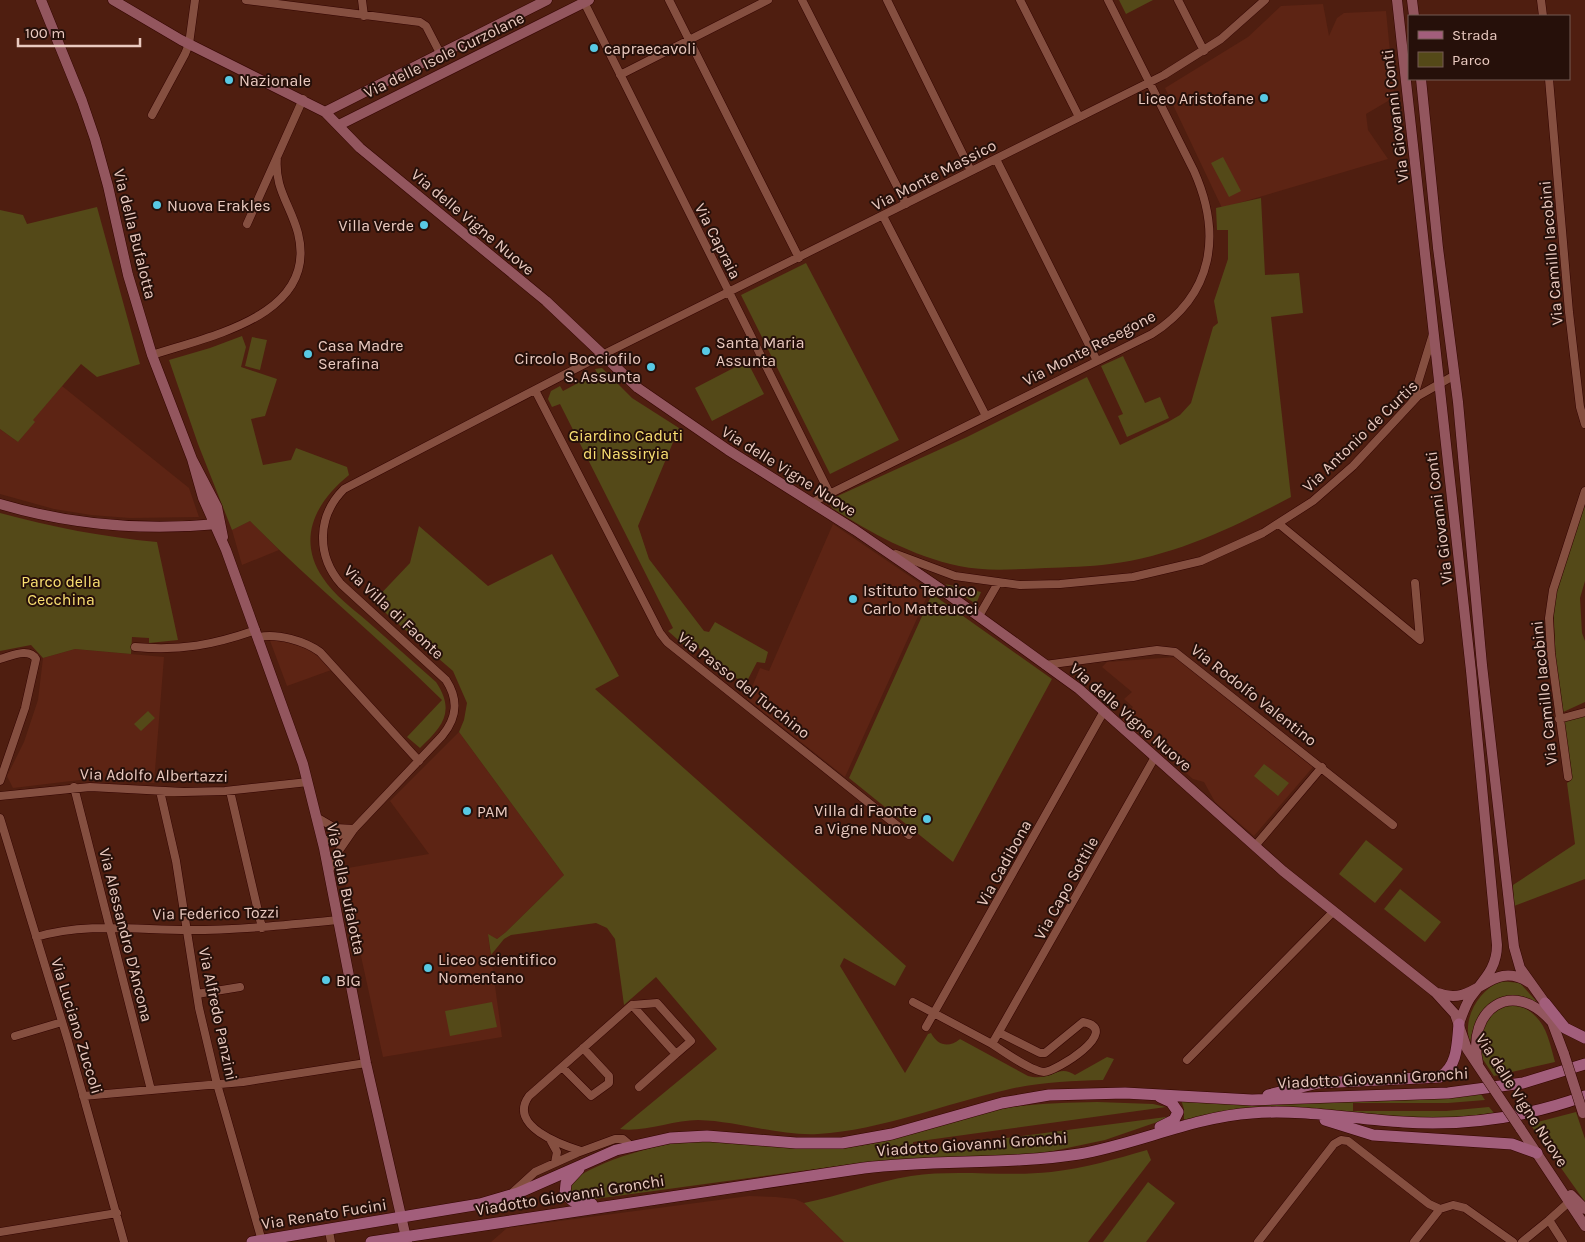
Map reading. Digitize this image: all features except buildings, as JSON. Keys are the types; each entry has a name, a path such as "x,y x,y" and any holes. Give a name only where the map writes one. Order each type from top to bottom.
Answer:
{"main road":[{"path":"1545,1003 1565,1028 1585,1038"},
{"path":"1252,1100 1318,1083 1440,1077 1449,1070 1454,1061 1459,1024"},
{"name":"Viadotto Giovanni Gronchi","path":"402,1219 463,1208 510,1196 600,1156 630,1145 691,1136 807,1144 852,1142 892,1134 966,1112 1021,1099 1068,1094 1126,1093 1252,1100 1448,1092 1523,1083 1585,1064"},
{"path":"1124,1143 1172,1122 1178,1113 1172,1103 1162,1097 1126,1093"},
{"name":"Viadotto Giovanni Gronchi","path":"407,1239 437,1232 629,1202 872,1167 1048,1158 1124,1143 1200,1122 1234,1115 1273,1112 1422,1123 1476,1120 1540,1110 1585,1096"},
{"path":"1309,1114 1373,1136 1512,1144 1537,1153"},
{"path":"600,1156 570,1176 564,1186 565,1194 573,1202 582,1204 629,1202"},
{"name":"Via Renato Fucini","path":"257,1241 330,1236 402,1219"},
{"path":"371,1242 407,1239"}],"street":[{"path":"41,0 49,16"},
{"path":"49,0 49,16"},
{"name":"Via delle Vigne Nuove","path":"113,0 189,44 303,99 325,112 360,148 540,296 638,388 667,410 880,548 979,616 1104,711 1255,846 1434,992 1453,1011 1467,1049 1551,1172 1585,1226"},
{"path":"152,115 183,60 189,44 195,0"},
{"path":"246,0 422,23 440,55"},
{"path":"362,0 364,16"},
{"name":"Via delle Isole Curzolane","path":"325,112 547,0"},
{"path":"669,0 799,258"},
{"path":"620,75 768,0"},
{"path":"802,0 906,204"},
{"path":"886,0 971,171"},
{"path":"1020,0 1079,117"},
{"name":"Via Monte Resegone","path":"811,503 1152,334 1171,320 1196,289 1208,258 1210,221 1203,193 1108,0"},
{"path":"1178,0 1204,51"},
{"name":"Via Monte Massico","path":"602,355 1149,82 1204,51 1239,25 1265,0"},
{"name":"Via Giovanni Conti","path":"1397,0 1473,688 1496,945 1494,965 1466,1006 1459,1024"},
{"path":"1412,0 1414,15"},
{"path":"1541,0 1543,15"},
{"name":"Via delle Isole Curzolane","path":"339,125 585,1"},
{"name":"Via Capraia","path":"585,1 620,75 830,494"},
{"name":"Via della Bufalotta","path":"49,16 95,139 108,186 130,283 152,355 192,459 212,494 217,524 294,735 308,782 329,873 366,1063 407,1239"},
{"name":"Via Giovanni Conti","path":"1421,80 1438,248 1455,375 1482,665 1514,947 1520,968 1545,1003 1553,1024"},
{"name":"Via Camillo Iacobini","path":"1548,80 1569,312 1580,407 1585,424"},
{"path":"247,224 303,99"},
{"path":"152,355 248,321 271,309 285,295 298,269 300,248 296,226 278,185 276,170 278,157"},
{"path":"996,159 1097,361"},
{"path":"883,216 986,416"},
{"path":"1411,404 1433,332"},
{"name":"Via Villa di Faonte","path":"329,873 342,844 452,723 455,710 452,692 438,672 337,580 329,568 323,548 322,535 327,513 339,495 351,485 602,355"},
{"name":"Via Antonio de Curtis","path":"880,548 946,574 998,583 1054,584 1157,573 1221,553 1279,524 1334,484 1411,404 1439,383 1455,375"},
{"name":"Via Passo del Turchino","path":"535,390 600,520 660,633 667,642 909,835"},
{"name":"Via Camillo Iacobini","path":"1568,777 1550,645 1550,609 1556,580 1585,491"},
{"path":"0,504 54,517 118,526 156,528 217,524"},
{"path":"1279,524 1420,640 1415,583"},
{"path":"979,616 998,583"},
{"path":"135,647 172,650 190,648 257,633 308,645 320,652 419,761"},
{"name":"Via Rodolfo Valentino","path":"1045,665 1157,650 1175,652 1393,825"},
{"path":"0,659 24,653 33,655 36,659 25,708 0,781"},
{"name":"Via Cadibona","path":"926,1027 1104,711"},
{"path":"1559,719 1585,712"},
{"name":"Via Capo Sottile","path":"992,1044 1000,1033 1155,757"},
{"path":"1255,846 1322,767"},
{"name":"Via Adolfo Albertazzi","path":"0,796 74,787 160,791 230,791 308,782"},
{"name":"Via Alessandro D'Ancona","path":"74,787 151,1090"},
{"name":"Via Alfredo Panzini","path":"160,791 176,861 197,994 217,1084 257,1241"},
{"path":"230,791 262,928"},
{"path":"316,817 335,828 354,829"},
{"name":"Via Luciano Zuccoli","path":"0,818 62,1022 124,1242"},
{"name":"Via Villa di Faonte","path":"322,842 354,829"},
{"path":"322,842 334,846 342,844"},
{"path":"1187,1060 1334,912"},
{"name":"Via Federico Tozzi","path":"36,937 71,930 110,928 187,930 262,928 338,920"},
{"name":"Via delle Vigne Nuove","path":"1434,992 1458,998 1477,989 1490,979 1503,975 1518,977 1534,987"},
{"path":"197,994 240,987"},
{"path":"1479,1067 1475,1045 1476,1031 1483,1017 1494,1007 1511,1001 1525,1002 1540,1011 1553,1024 1584,1115"},
{"path":"913,1002 992,1044 1034,1069 1045,1072 1056,1068 1091,1043 1096,1032 1091,1025 1083,1022 1050,1050 1042,1053 1000,1033"},
{"path":"581,1151 550,1140 539,1133 527,1117 525,1104 529,1096 632,1005 656,1003 691,1041 639,1088"},
{"path":"632,1005 676,1054"},
{"path":"16,1036 62,1022"},
{"path":"562,1067 591,1096 608,1083 609,1076 583,1048"},
{"path":"83,1096 217,1084 366,1063"},
{"name":"Viadotto Giovanni Gronchi","path":"510,1196 527,1177 581,1151 615,1139 623,1140 630,1145"},
{"path":"550,1140 558,1152 555,1163"},
{"path":"1258,1242 1334,1144 1341,1140 1348,1141 1428,1204 1440,1209 1459,1206 1513,1242"},
{"path":"1551,1172 1585,1209"},
{"path":"1522,1242 1569,1202"},
{"path":"1414,1242 1440,1209"},
{"path":"0,1232 117,1213"},
{"path":"1549,1220 1564,1242"},
{"path":"422,1242 437,1232"}],"shaded area":[{"name":"Liceo Aristofane","path":"1323,4 1329,36 1337,18 1344,13 1386,11 1394,93 1388,101 1366,114 1368,130 1388,159 1222,208 1165,88 1248,37 1281,6"},
{"path":"62,386 189,488 199,517 130,518 91,515 54,509 0,494 0,429 18,442 34,422 32,420"},
{"path":"250,521 279,550 242,565 232,530"},
{"path":"833,524 930,590 845,777 747,699 760,668 769,671"},
{"path":"269,638 310,647 334,669 287,686"},
{"path":"75,649 164,657 154,783 88,779 13,788 7,776 24,742 38,700 43,658"},
{"path":"1176,657 1313,767 1254,836 1215,802 1204,782 1193,779 1122,720 1133,707 1124,699 1132,692 1102,667 1107,662"},
{"path":"459,732 564,875 506,932 497,939 488,935 502,1037 383,1057 342,869 429,854 390,801"},
{"path":"749,1196 795,1199 804,1203 844,1242 491,1242 507,1228"}],"green space":[{"path":"1119,0 1153,0 1126,14"},
{"path":"1223,157 1241,191 1229,197 1211,163"},
{"path":"1261,198 1265,275 1299,273 1303,313 1271,317 1291,497 1204,539 1134,560 1078,567 991,570 942,562 908,550 877,535 832,508 829,502 831,499 967,437 1087,377 1120,445 1180,415 1191,403 1213,327 1218,323 1214,301 1228,259 1228,230 1217,230 1216,208"},
{"path":"97,207 140,364 97,377 81,364 33,420 35,422 18,442 0,429 0,210 23,215 27,224"},
{"path":"806,263 899,440 830,474 741,295"},
{"path":"242,336 246,347 241,367 277,379 265,416 251,419 263,465 291,460 296,448 347,467 349,475 327,497 319,509 311,535 311,549 315,563 332,590 436,682 442,693 446,711 440,726 420,748 407,737 442,700 297,567 250,521 232,530 198,444 169,360"},
{"path":"252,337 267,340 260,370 245,366"},
{"path":"1123,356 1145,403 1160,397 1169,418 1127,437 1118,416 1123,414 1101,366"},
{"path":"747,361 764,394 712,421 695,388"},
{"name":"Giardino Caduti di Nassiryia","path":"602,368 632,398 679,428 638,526 649,559 704,631 709,632 715,622 768,652 765,663 757,662 745,685 690,641 686,647 668,631 673,628 560,404 552,407 548,399 551,391 560,386 563,391 597,373 595,369"},
{"path":"1585,504 1585,581 1580,598 1582,633 1585,641 1585,702 1561,713 1556,667 1553,598"},
{"name":"Parco della Cecchina","path":"0,513 78,531 157,542 178,640 149,643 149,638 132,637 131,654 75,649 43,658 31,645 0,651"},
{"path":"419,526 488,586 552,554 619,676 595,689 906,966 895,986 844,958 840,966 905,1073 928,1034 931,1033 937,1041 944,1044 952,1044 960,1039 1028,1076 1043,1077 1064,1071 1075,1075 1107,1057 1114,1059 1103,1080 1054,1082 1018,1087 889,1122 842,1132 818,1134 788,1133 698,1120 648,1128 620,1129 717,1049 656,977 624,1005 615,939 607,928 596,923 511,935 504,939 491,955 488,934 497,939 564,875 459,732 464,720 467,703 453,671 373,602 410,563"},
{"path":"945,584 981,592 976,604"},
{"path":"932,594 1052,679 953,862 849,778"},
{"path":"148,711 155,718 141,731 134,724"},
{"path":"1585,715 1585,879 1514,906 1513,885 1575,844 1567,783 1570,781 1563,722"},
{"path":"1264,764 1289,783 1278,796 1254,776"},
{"path":"1366,840 1403,869 1375,903 1339,874"},
{"path":"1400,889 1441,922 1425,942 1384,909"},
{"path":"1500,981 1520,983 1537,1002 1525,998 1513,998 1493,1004 1484,1011 1478,1020 1470,1043 1468,1024 1470,1015 1485,992"},
{"path":"492,1002 497,1027 450,1036 445,1011"},
{"path":"1518,1005 1540,1021 1547,1035 1555,1062 1494,1076 1478,1052 1485,1020 1502,1006"},
{"path":"1481,1094 1485,1100 1448,1103 1353,1103 1353,1111 1446,1111 1489,1107 1494,1113 1457,1117 1411,1118 1329,1110 1184,1121 1184,1109 1181,1100 1448,1098"},
{"path":"1097,1102 1153,1104 1166,1107 913,1142 914,1150 1166,1117 1166,1119 1105,1140 1034,1155 852,1164 580,1201 571,1197 569,1183 581,1175 632,1153 669,1144 701,1141 814,1149 852,1147 887,1141 1001,1109 1042,1104"},
{"path":"1576,1112 1585,1139 1585,1202 1530,1124"},
{"path":"1147,1150 1151,1160 1088,1242 844,1242 804,1203 911,1176 946,1173 1016,1174 1051,1172 1088,1166"},
{"path":"1148,1182 1175,1203 1146,1242 1103,1242"}],"place":[{"name":"capraecavoli","path":"594,48"},
{"name":"Nazionale","path":"229,80"},
{"name":"Liceo Aristofane","path":"1264,98"},
{"name":"Nuova Erakles","path":"157,205"},
{"name":"Villa Verde","path":"424,225"},
{"name":"Santa Maria Assunta","path":"706,351"},
{"name":"Casa Madre Serafina","path":"308,354"},
{"name":"Circolo Bocciofilo S. Assunta","path":"651,367"},
{"name":"Istituto Tecnico Carlo Matteucci","path":"853,599"},
{"name":"PAM","path":"467,811"},
{"name":"Villa di Faonte a Vigne Nuove","path":"927,819"},
{"name":"Liceo scientifico Nomentano","path":"428,968"},
{"name":"BIG","path":"326,980"}]}
